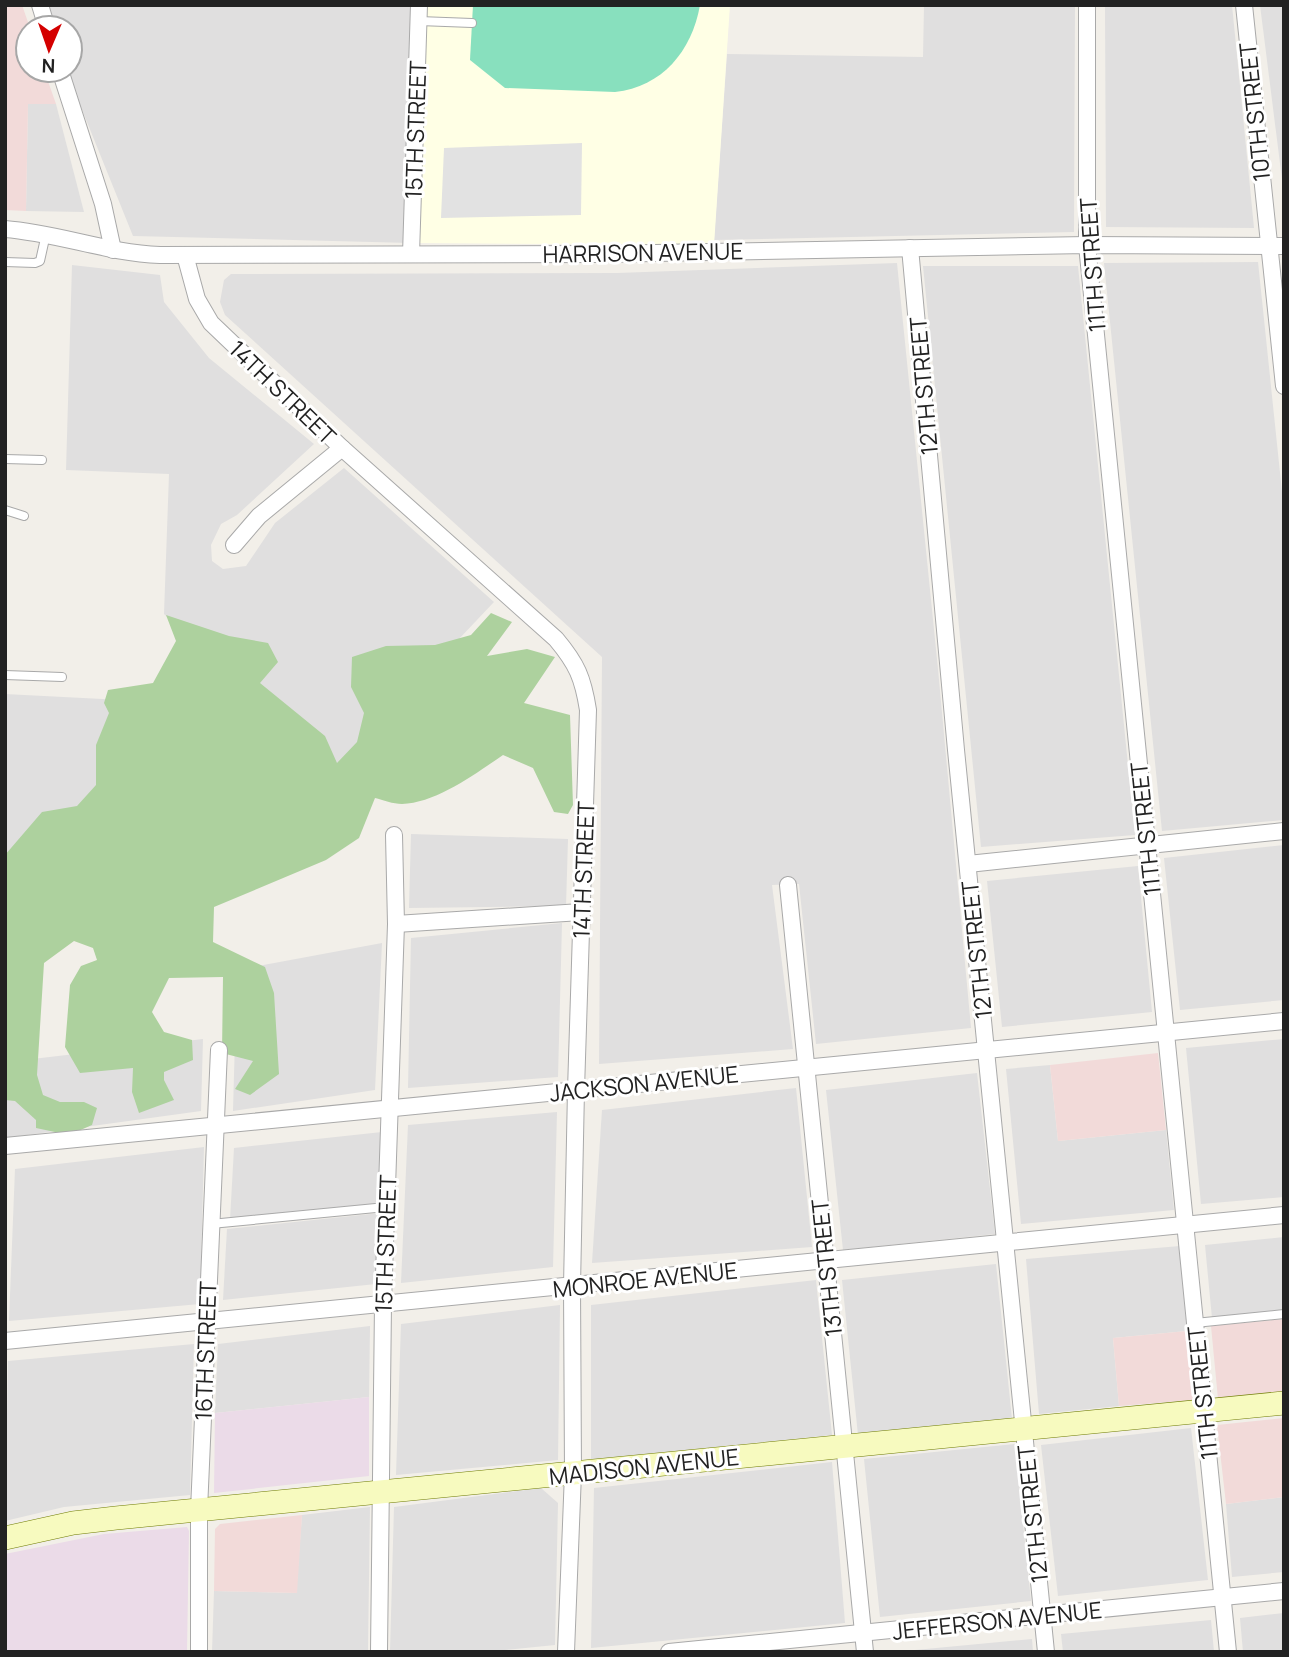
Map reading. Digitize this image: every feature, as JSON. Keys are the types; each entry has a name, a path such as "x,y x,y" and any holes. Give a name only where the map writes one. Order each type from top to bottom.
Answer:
{"street":[{"name":"11TH STREET","path":"1087,5 1087,245 1228,1652"},
{"name":"10TH STREET","path":"1244,5 1276,246 1284,386"},
{"name":"15TH STREET","path":"411,254 419,13"},
{"path":"64,84 103,204 113,250"},
{"name":"HARRISON AVENUE","path":"5,229 46,234 133,254 185,255 1087,245 1276,246"},
{"name":"12TH STREET","path":"910,248 1046,1652"},
{"name":"14TH STREET","path":"185,255 197,299 211,323 342,448 556,639 574,660 584,683 588,710 576,1090 572,1473 566,1652"},
{"path":"234,545 259,516 342,448"},
{"path":"968,864 1284,831"},
{"name":"15TH STREET","path":"379,1652 383,1304 396,924 394,835"},
{"name":"13TH STREET","path":"788,885 865,1652"},
{"path":"396,924 581,912"},
{"name":"JACKSON AVENUE","path":"5,1146 1284,1021"},
{"name":"16TH STREET","path":"199,1652 199,1510 219,1050"},
{"name":"MONROE AVENUE","path":"5,1341 1284,1216"},
{"name":"MADISON AVENUE","path":"5,1538 73,1523 1284,1403"},
{"name":"JEFFERSON AVENUE","path":"669,1652 1284,1591"}],"lane":[{"path":"419,13 472,23"},
{"path":"5,262 40,261 46,234"},
{"path":"5,459 42,460"},
{"path":"5,510 24,516"},
{"path":"5,675 62,677"},
{"path":"211,1224 386,1207"},
{"path":"1195,1323 1284,1314"}],"shaded area":[{"path":"5,5 22,5 25,14 14,14 14,84 49,84 56,104 28,104 26,211 5,210"},
{"path":"40,5 419,5 411,243 133,236 72,84 84,84 84,14 44,14"},
{"path":"419,5 730,5 714,245 411,243"},
{"path":"924,5 1075,5 1074,232 714,240 727,54 923,57"},
{"path":"1105,5 1232,5 1254,228 1106,227"},
{"path":"1260,5 1284,5 1284,195"},
{"path":"28,103 56,104 84,212 26,211"},
{"path":"582,143 581,215 441,218 444,148"},
{"path":"1258,262 1284,511 1284,820 1162,831 1104,263"},
{"path":"897,263 971,1028 816,1044 799,884 772,885 793,1049 599,1064 602,657 225,315 220,302 224,280 231,274 617,273"},
{"path":"72,265 160,275 164,302 209,358 314,444 237,515 221,524 211,545 212,561 223,569 246,566 275,523 344,468 494,602 334,771 164,614 169,474 66,470"},
{"path":"923,266 1078,266 1135,835 981,847"},
{"path":"5,694 161,702 27,911 24,1060 203,1039 201,1111 5,1138"},
{"path":"411,834 568,839 566,906 409,908"},
{"path":"1284,845 1284,1000 1180,1010 1164,858"},
{"path":"1138,866 1152,1012 1002,1027 987,881"},
{"path":"562,923 558,1077 408,1088 411,938"},
{"path":"382,943 375,1090 233,1111 237,970"},
{"path":"1284,1039 1284,1197 1201,1204 1186,1048"},
{"path":"1158,1053 1166,1130 1058,1141 1050,1065"},
{"path":"1050,1065 1058,1141 1166,1130 1174,1210 1021,1224 1006,1069"},
{"path":"977,1073 995,1234 843,1250 826,1090"},
{"path":"796,1088 812,1247 592,1263 602,1110"},
{"path":"557,1112 553,1267 401,1283 408,1125"},
{"path":"382,1132 379,1204 230,1220 234,1148"},
{"path":"204,1147 200,1304 9,1321 15,1169"},
{"path":"380,1213 376,1284 223,1300 227,1229"},
{"path":"1284,1237 1284,1311 1212,1318 1205,1245"},
{"path":"1180,1246 1187,1331 1113,1338 1119,1406 1039,1414 1026,1259"},
{"path":"996,1264 1012,1419 858,1435 842,1280"},
{"path":"816,1280 832,1435 591,1460 591,1305"},
{"path":"560,1305 558,1460 396,1475 401,1324"},
{"path":"1284,1319 1284,1392 1218,1399 1211,1326"},
{"path":"370,1326 369,1397 215,1413 218,1344"},
{"path":"1187,1331 1194,1400 1119,1406 1113,1338"},
{"path":"194,1344 190,1495 64,1507 5,1521 8,1361"},
{"path":"369,1397 369,1476 214,1493 215,1413"},
{"path":"1284,1418 1284,1497 1226,1504 1217,1425"},
{"path":"1191,1428 1208,1580 1058,1596 1041,1445"},
{"path":"1015,1444 1031,1601 880,1617 864,1459"},
{"path":"832,1462 845,1623 591,1648 594,1488"},
{"path":"541,1488 558,1503 555,1645 485,1652 390,1652 394,1507"},
{"path":"1284,1497 1284,1572 1232,1577 1226,1504"},
{"path":"370,1507 368,1652 212,1652 214,1591 296,1593 302,1515"},
{"path":"302,1515 297,1593 214,1591 215,1529 220,1524"},
{"path":"187,1527 187,1652 5,1652 5,1554 104,1534"},
{"path":"1284,1613 1284,1652 1243,1652 1240,1618"},
{"path":"1211,1620 1214,1652 1063,1652 1061,1634"},
{"path":"1032,1639 1033,1652 894,1652"}],"green space":[{"path":"473,5 700,5 690,37 672,64 647,83 615,92 505,88 470,60"},
{"path":"491,613 512,622 487,656 527,649 555,657 524,703 570,715 573,805 568,814 554,812 533,768 503,755 455,786 428,799 402,804 375,798 359,838 326,860 214,907 213,942 265,967 274,993 279,1074 250,1095 235,1089 253,1061 222,1053 223,977 169,978 152,1012 164,1032 192,1040 193,1060 164,1072 164,1080 174,1100 139,1113 132,1092 133,1068 80,1073 65,1047 70,985 81,966 97,960 93,948 74,941 44,963 37,1075 43,1095 60,1102 84,1102 97,1108 92,1125 69,1135 36,1128 36,1120 15,1101 5,1100 5,855 42,812 77,806 96,785 96,745 109,713 104,703 108,690 153,683 176,641 166,615 229,636 268,643 278,662 260,683 325,736 337,763 357,742 364,713 351,687 352,657 386,646 435,645 471,635"}]}
